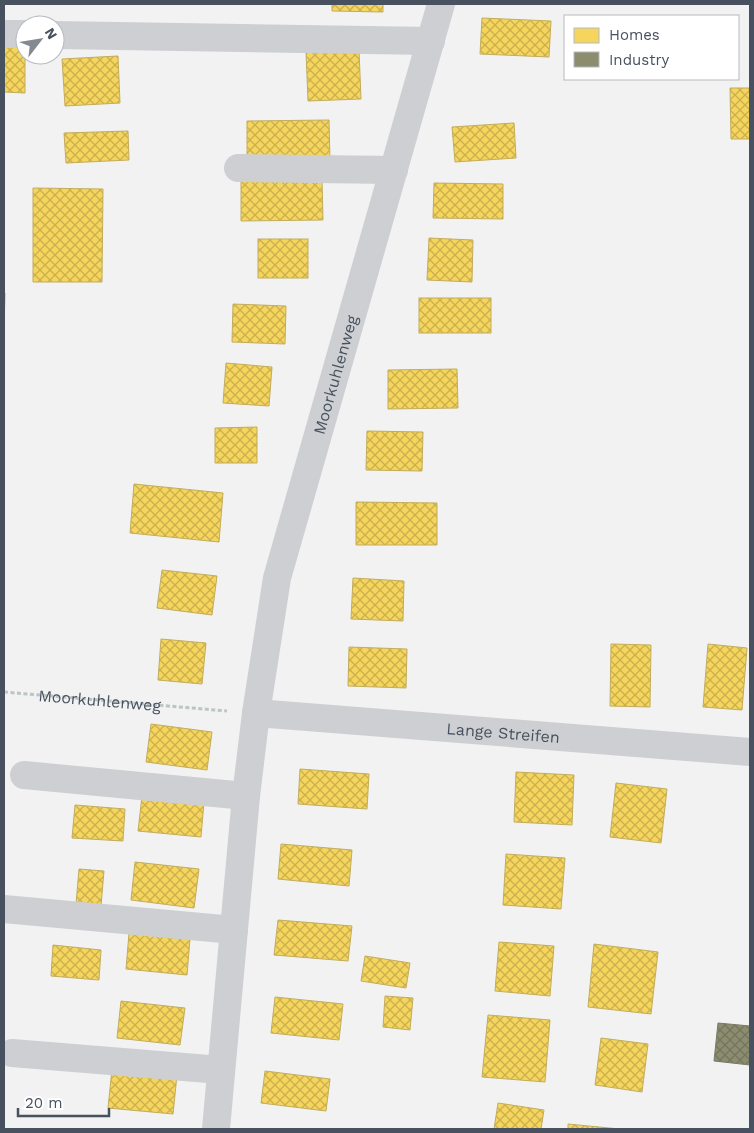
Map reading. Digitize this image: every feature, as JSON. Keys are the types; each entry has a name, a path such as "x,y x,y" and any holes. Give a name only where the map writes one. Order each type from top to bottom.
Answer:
{"street":[{"name":"Moorkuhlenweg","path":"216,1129 246,796 256,713 277,578 441,4"},
{"path":"65,35 431,41"},
{"path":"238,168 394,170"},
{"name":"Lange Streifen","path":"256,713 750,752"},
{"path":"24,775 246,796"},
{"path":"4,909 234,930"},
{"path":"12,1053 221,1070"}],"path":[{"name":"Moorkuhlenweg","path":"4,692 256,713"}],"building: Homes":[{"path":"332,4 383,4 383,12 332,11"},
{"path":"482,18 551,21 549,57 480,54"},
{"path":"4,47 15,47 15,65 25,65 25,93 4,92"},
{"path":"359,50 361,99 308,101 306,52"},
{"path":"118,56 120,103 65,106 62,65 65,65 65,59"},
{"path":"730,88 750,88 750,139 731,139"},
{"path":"329,120 330,161 247,162 247,121"},
{"path":"514,123 516,158 455,162 452,127"},
{"path":"128,131 129,160 66,163 64,133"},
{"path":"241,180 322,180 323,220 241,221"},
{"path":"434,183 503,184 503,219 433,218"},
{"path":"33,188 103,189 102,282 33,282"},
{"path":"429,238 473,240 472,282 427,280"},
{"path":"258,239 308,239 308,278 258,278"},
{"path":"4,293 5,293 4,331"},
{"path":"419,298 491,298 491,333 419,333"},
{"path":"233,304 286,306 285,344 232,342"},
{"path":"226,363 272,367 269,406 223,403"},
{"path":"457,369 458,408 388,409 388,370"},
{"path":"257,427 257,463 215,463 215,428"},
{"path":"367,431 423,432 422,471 366,470"},
{"path":"134,484 223,493 219,542 130,533"},
{"path":"356,502 437,503 437,545 356,545"},
{"path":"162,570 217,576 212,615 157,608"},
{"path":"353,578 404,581 403,621 351,619"},
{"path":"161,639 206,643 202,684 158,680"},
{"path":"611,644 651,645 650,707 610,706"},
{"path":"708,644 747,648 742,710 703,707"},
{"path":"349,647 407,649 406,688 348,686"},
{"path":"151,724 212,732 207,770 146,762"},
{"path":"300,769 369,774 367,809 298,804"},
{"path":"516,772 574,775 572,825 514,822"},
{"path":"616,783 667,789 661,843 610,837"},
{"path":"142,796 204,802 201,837 138,831"},
{"path":"75,805 125,809 123,841 72,838"},
{"path":"281,844 352,850 349,886 278,879"},
{"path":"506,854 565,858 561,909 503,905"},
{"path":"135,862 199,869 194,908 131,900"},
{"path":"79,869 104,871 101,906 76,904"},
{"path":"278,920 352,926 348,961 274,955"},
{"path":"129,933 190,939 187,975 126,969"},
{"path":"499,942 554,946 550,996 495,991"},
{"path":"594,944 658,952 651,1014 588,1007"},
{"path":"53,945 101,950 99,980 51,976"},
{"path":"365,956 410,963 406,988 361,981"},
{"path":"385,996 413,998 410,1030 383,1027"},
{"path":"275,997 343,1004 339,1040 271,1033"},
{"path":"121,1001 185,1008 180,1045 117,1038"},
{"path":"488,1015 550,1020 545,1082 482,1077"},
{"path":"601,1038 648,1044 642,1092 595,1085"},
{"path":"112,1069 177,1075 173,1114 108,1108"},
{"path":"265,1071 330,1079 326,1111 261,1103"},
{"path":"498,1103 544,1110 541,1129 494,1129"},
{"path":"568,1124 620,1129 568,1129"}],"building: Industry":[{"path":"718,1023 750,1026 750,1065 714,1061"}]}
